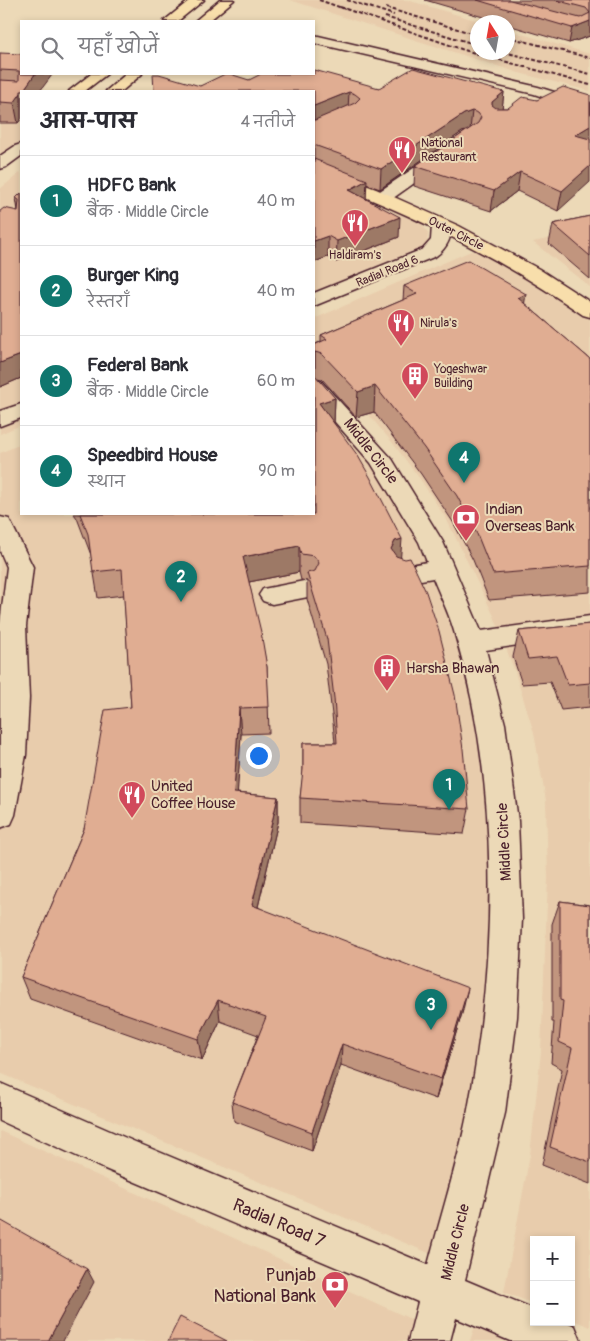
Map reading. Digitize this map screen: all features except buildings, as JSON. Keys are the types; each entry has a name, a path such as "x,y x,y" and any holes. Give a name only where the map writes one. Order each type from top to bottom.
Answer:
{"main road":[{"path":"171,20 198,0"},
{"path":"203,20 228,0"},
{"path":"77,90 99,75"},
{"path":"114,90 134,75"},
{"name":"Outer Circle","path":"315,171 383,197 441,225 532,273 590,311"}],"street":[{"path":"315,39 538,91 590,108"},
{"path":"525,101 538,91"},
{"path":"383,197 455,147"},
{"path":"0,164 20,149"},
{"name":"Radial Road 6","path":"315,300 424,256 438,246 442,239 441,225"},
{"name":"Middle Circle","path":"315,386 370,446 406,498 443,568 466,624 487,702 502,789 506,908 500,1006 486,1114 429,1341"},
{"path":"0,419 20,411"},
{"path":"0,525 20,567 13,626 15,698 6,755 0,815"},
{"path":"403,574 443,568"},
{"path":"272,595 304,590"},
{"path":"470,642 590,625"},
{"name":"Radial Road 7","path":"0,1102 119,1155 560,1341"}],"shaded area":[{"path":"290,0 407,0 470,18 470,57"},
{"path":"515,32 590,54 590,91 519,73 478,60 515,60"},
{"path":"0,103 20,105 20,142 0,157"},
{"path":"20,173 20,214 0,209 0,189"},
{"path":"315,181 351,193 421,223 428,233 427,247 423,251 315,296"},
{"path":"0,227 20,233 20,425 0,434"},
{"path":"590,230 590,287 533,242"},
{"path":"471,251 492,253 590,319 590,1327 575,1321 575,1236 530,1236 530,1302 504,1292 530,1155 541,1052 548,878 546,801 534,733 515,672 494,616 447,520 420,479 392,442 362,407 315,360 315,319"},
{"path":"315,398 346,431 374,468 401,508 425,552 464,656 489,782 493,936 472,1105 436,1256 0,1073 0,453 20,444 20,515 315,515"},
{"path":"0,1131 415,1321 409,1341 0,1341"},
{"path":"475,1326 508,1341 470,1341"}],"railway":[{"path":"319,0 345,9"},
{"path":"347,0 394,15"},
{"path":"340,7 464,50 590,85"},
{"path":"386,8 470,33"},
{"path":"385,17 470,43"},
{"path":"515,39 590,58"},
{"path":"515,55 590,74"}],"place":[{"name":"National Restaurant","path":"402,174"},
{"name":"Haldiram's","path":"355,247"},
{"name":"Nirula's","path":"401,347"},
{"name":"Yogeshwar Building","path":"415,400"},
{"name":"Speedbird House","path":"464,483"},
{"name":"Indian Overseas Bank","path":"466,542"},
{"name":"Burger King","path":"181,602"},
{"name":"Harsha Bhawan","path":"387,692"},
{"name":"HDFC Bank","path":"449,810"},
{"name":"United Coffee House","path":"132,819"},
{"name":"Federal Bank","path":"431,1030"},
{"name":"Punjab National Bank","path":"335,1309"}]}
